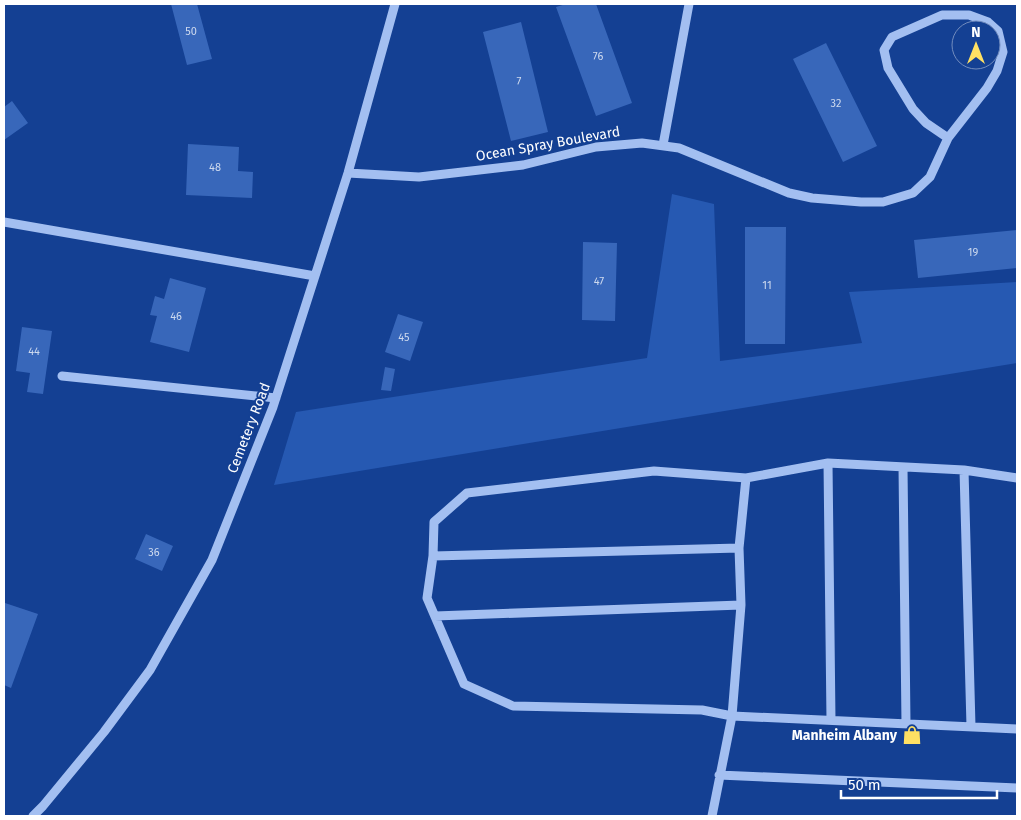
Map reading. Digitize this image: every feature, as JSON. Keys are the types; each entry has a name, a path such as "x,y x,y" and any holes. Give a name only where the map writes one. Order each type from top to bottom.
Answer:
{"street":[{"name":"Cemetery Road","path":"33,816 104,732 150,670 212,560 276,398 348,173 395,4"},
{"path":"663,145 689,4"},
{"name":"Ocean Spray Boulevard","path":"348,173 419,177 523,165 596,146 642,143 680,148 789,193 812,198 883,202 913,193 930,177 948,138 987,88 997,71 1003,52 998,31 988,22 969,15 942,15 892,38 884,50 888,68 913,109 926,123 948,138"},
{"path":"4,222 315,276"},
{"path":"62,376 276,398"},
{"path":"828,463 831,720"},
{"path":"1017,478 964,470 828,463 746,478 654,471 467,493 434,522 433,556 427,598 464,684 513,706 702,710 732,716 1017,729"},
{"path":"903,467 906,723"},
{"path":"964,470 971,726"},
{"path":"712,816 732,716 741,605 739,548 746,478"},
{"path":"433,556 739,548"},
{"path":"435,616 741,605"},
{"path":"719,775 1017,788"}],"shaded area":[{"path":"672,194 714,204 720,361 862,343 849,292 1017,282 1017,363 274,485 296,412 647,358"}],"building":[{"path":"171,4 197,4 212,59 187,65"},
{"path":"566,4 596,4 632,103 596,116 556,7"},
{"path":"521,22 548,132 511,141 483,32"},
{"path":"826,43 877,146 843,162 793,59"},
{"path":"12,101 28,123 4,140 4,107"},
{"path":"188,144 239,147 238,171 253,172 252,198 186,195"},
{"path":"745,227 786,227 785,344 745,344"},
{"path":"1017,230 1017,268 918,278 914,240"},
{"path":"583,242 617,243 615,321 582,320"},
{"path":"170,278 206,288 189,352 150,342 157,316 150,315 155,296 164,299"},
{"path":"398,314 423,322 410,361 385,352"},
{"path":"22,327 52,331 43,394 27,392 30,373 16,371"},
{"path":"385,367 395,369 391,391 381,390"},
{"path":"146,534 173,546 162,571 135,559"},
{"path":"5,603 38,614 11,688 4,685"}],"place":[{"name":"Manheim Albany","path":"912,735"}]}
